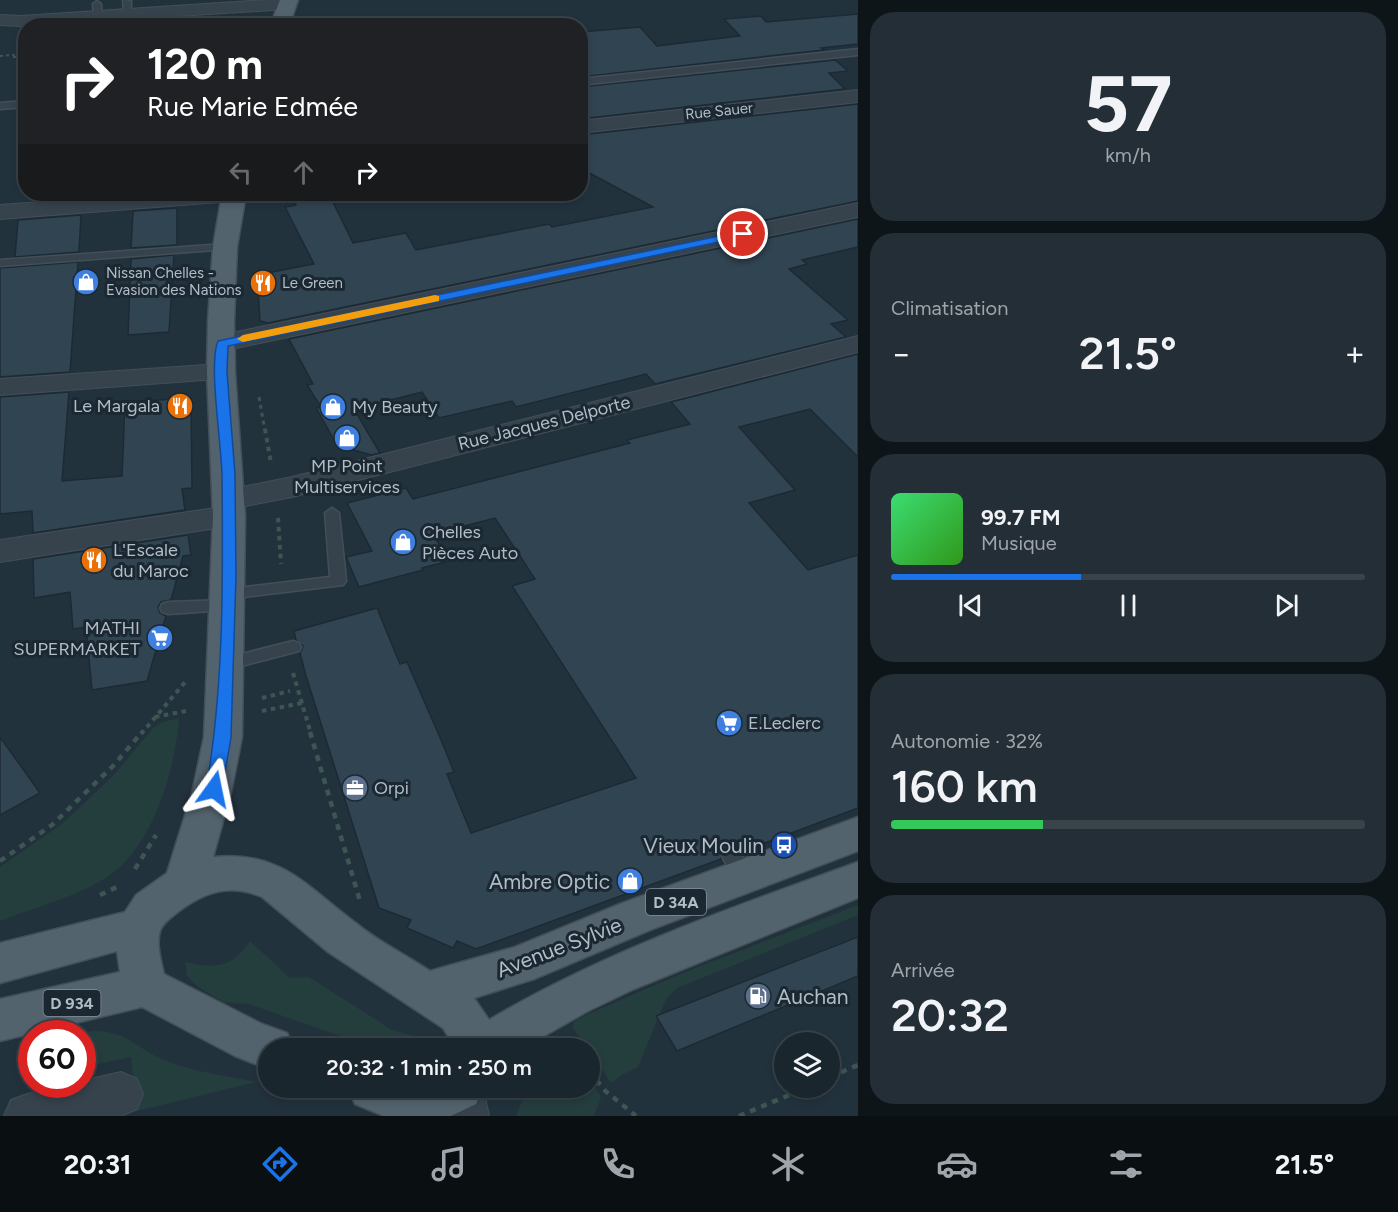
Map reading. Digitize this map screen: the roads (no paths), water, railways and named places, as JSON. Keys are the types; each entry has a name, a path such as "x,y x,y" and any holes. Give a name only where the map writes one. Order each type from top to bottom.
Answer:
{"main road":[{"path":"282,18 289,2"},
{"path":"184,884 218,771 207,714 226,664 229,508 221,372 235,340 225,247 233,201"},
{"name":"Avenue Sylvie","path":"426,992 519,965 635,917 738,866 858,834"},
{"path":"258,1043 145,986 139,960 140,927 151,908 168,893 207,875 227,873 256,875 277,884 343,939 459,1013 474,1038"},
{"name":"D 34A","path":"499,1038 548,1008 661,957 858,880"},
{"path":"0,963 140,927"},
{"name":"D 934","path":"1,1023 145,986"},
{"path":"391,1101 432,1101 439,1098"}],"street":[{"path":"19,18 128,8 289,2"},
{"path":"0,20 18,18"},
{"name":"Rue Sauer","path":"588,126 858,96"},
{"path":"0,212 143,201"},
{"path":"235,340 858,210"},
{"name":"Rue Jacques Delporte","path":"0,551 229,508 276,490 858,344"},
{"path":"0,387 221,372"},
{"path":"27,1116 121,1094"},
{"path":"463,1098 466,1116"}],"lane":[{"path":"588,81 858,52"},
{"path":"0,106 18,105"},
{"path":"0,263 225,247"},
{"path":"168,609 228,600 283,588 338,581 332,513"},
{"path":"226,664 290,648"}],"place":[{"name":"Nissan Chelles - Evasion des Nations","path":"86,282"},
{"name":"Le Green","path":"263,283"},
{"name":"Le Margala","path":"180,406"},
{"name":"My Beauty","path":"333,407"},
{"name":"MP Point Multiservices","path":"347,438"},
{"name":"Chelles Pièces Auto","path":"403,542"},
{"name":"L'Escale du Maroc","path":"94,560"},
{"name":"MATHI SUPERMARKET","path":"160,638"},
{"name":"E.Leclerc","path":"729,723"},
{"name":"Orpi","path":"355,788"},
{"name":"Vieux Moulin","path":"784,845"},
{"name":"Ambre Optic","path":"630,881"},
{"name":"Auchan","path":"758,996"}]}
